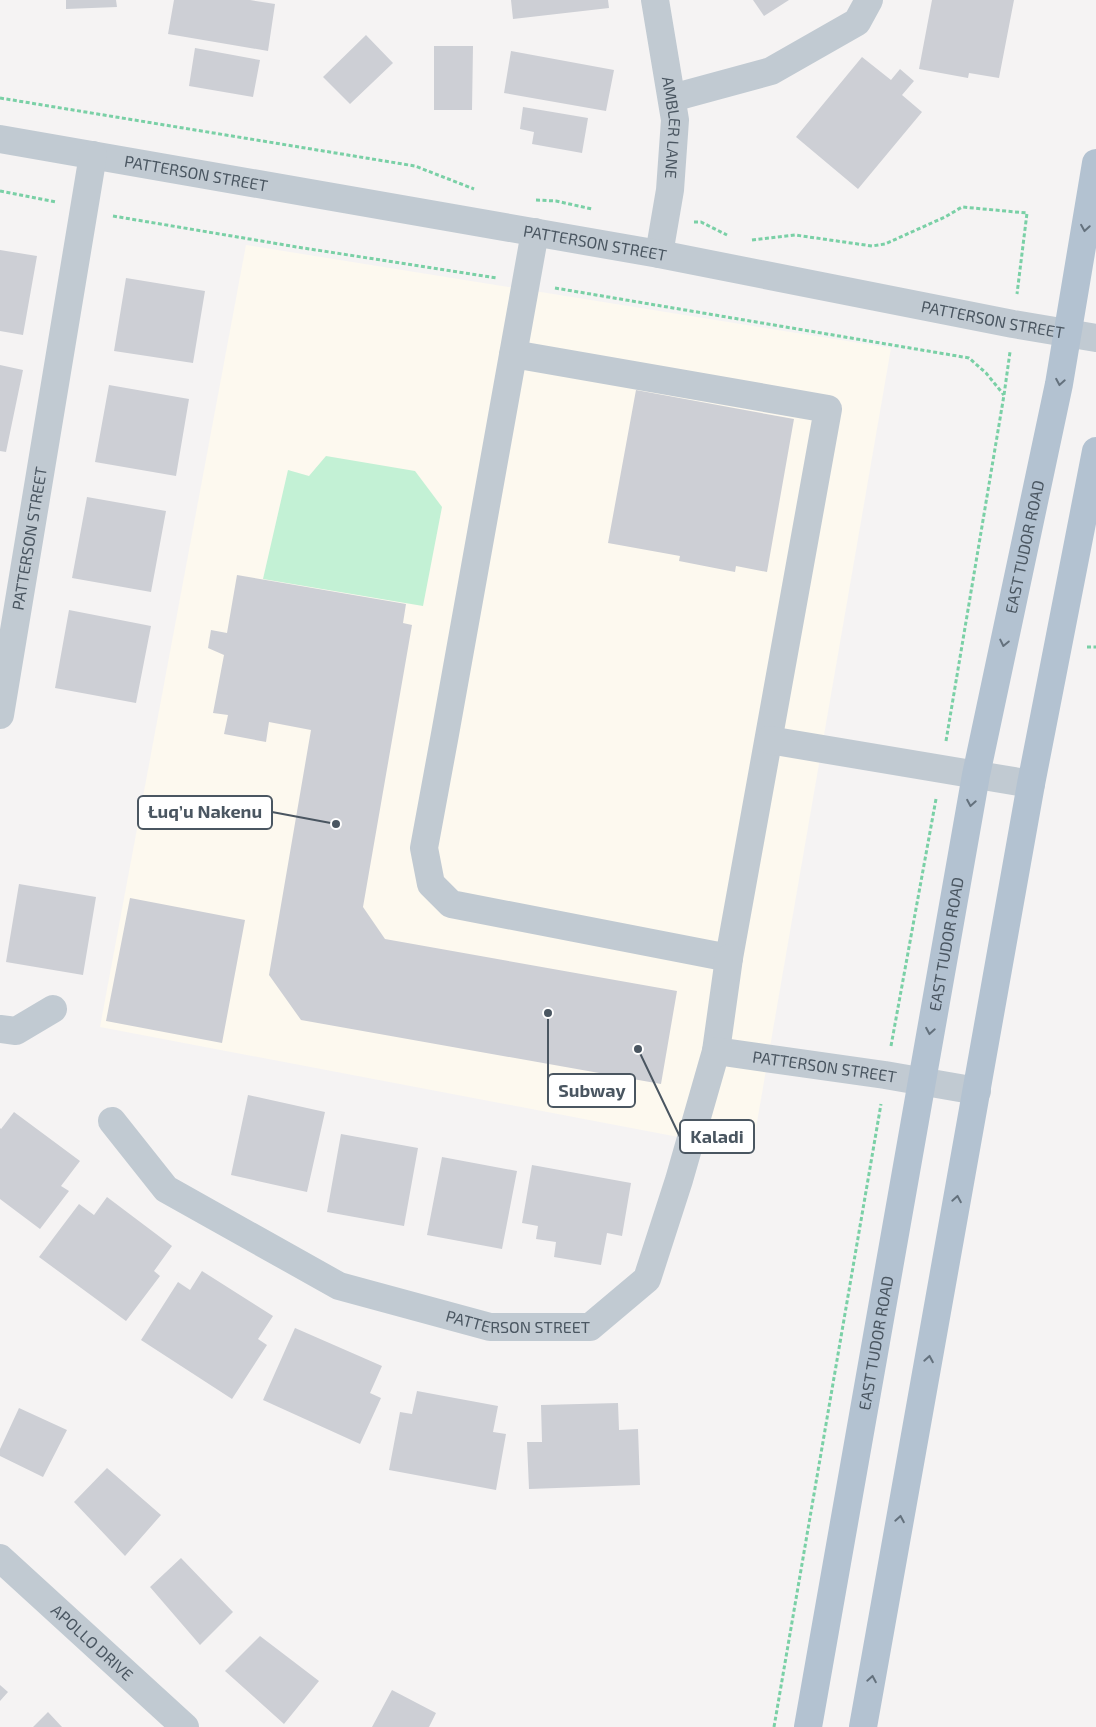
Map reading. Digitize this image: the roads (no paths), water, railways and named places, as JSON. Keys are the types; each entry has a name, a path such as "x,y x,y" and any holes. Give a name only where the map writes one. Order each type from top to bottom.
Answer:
{"main road":[{"name":"EAST TUDOR ROAD","path":"808,1727 976,775 1059,384 1096,163"},
{"path":"863,1727 1031,784 1096,451"}],"street":[{"name":"AMBLER LANE","path":"655,0 675,120 670,190 659,254"},
{"path":"672,98 771,71 857,22 869,0"},
{"name":"PATTERSON STREET","path":"0,139 659,254 1096,338"},
{"name":"PATTERSON STREET","path":"0,716 93,155"},
{"path":"535,232 424,848 431,884 451,904 729,958"},
{"path":"513,354 828,409 729,958 716,1051"},
{"path":"769,740 1031,784"},
{"path":"0,1028 16,1031 53,1009"},
{"name":"PATTERSON STREET","path":"112,1121 166,1189 339,1286 490,1327 590,1326 647,1280 679,1180 716,1051 976,1091"},
{"name":"APOLLO DRIVE","path":"0,1558 185,1727"}],"place":[{"name":"Łuq’u Nakenu","path":"336,824"},
{"name":"Subway","path":"548,1013"},
{"name":"Kaladi","path":"638,1049"}]}
